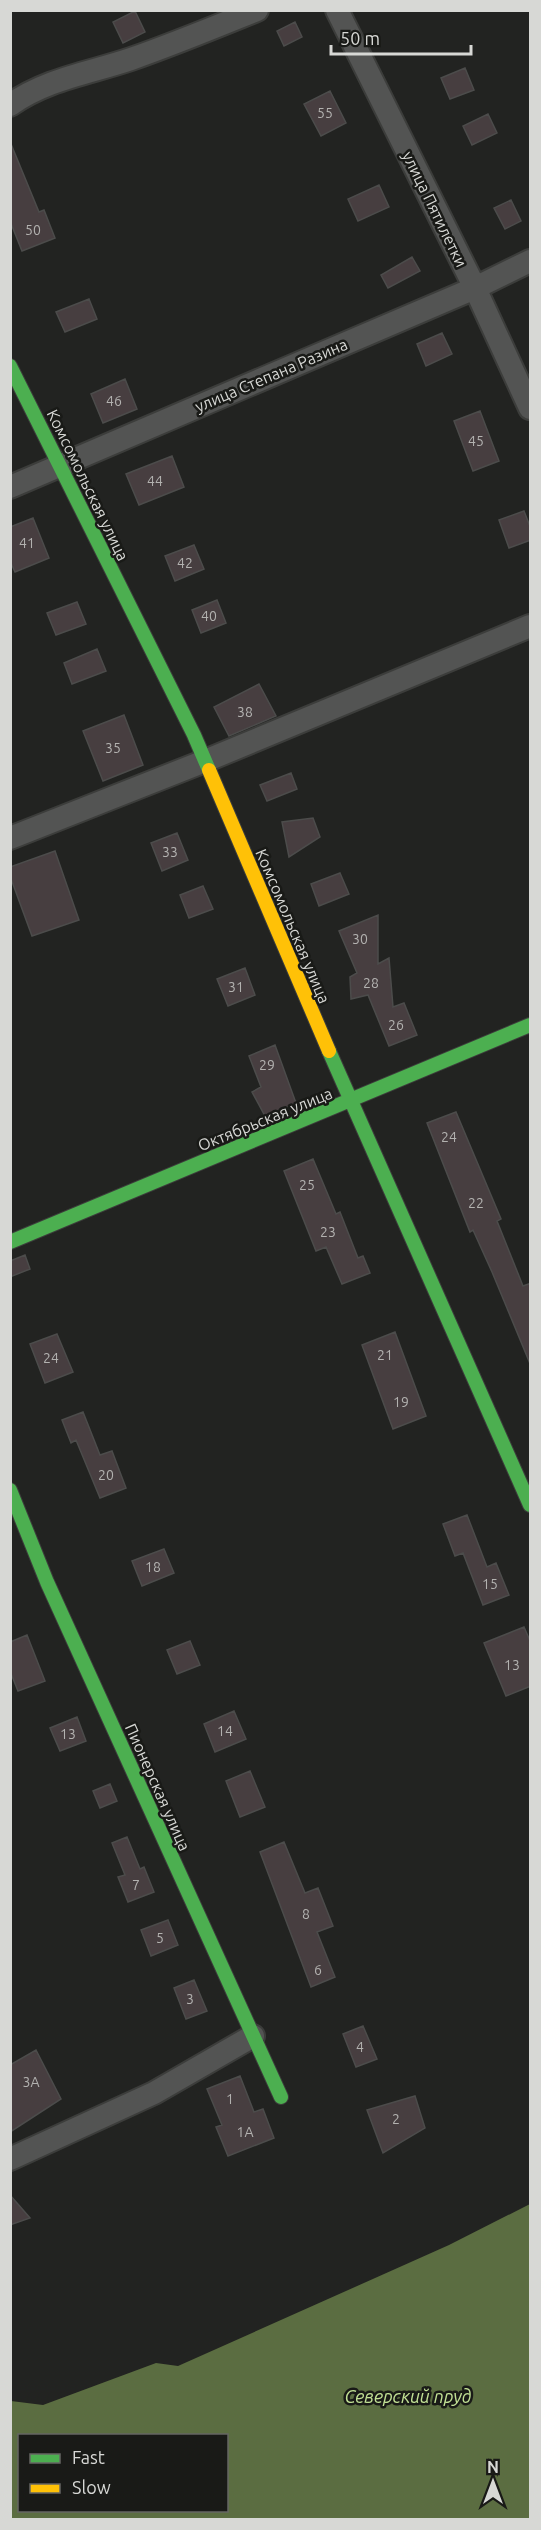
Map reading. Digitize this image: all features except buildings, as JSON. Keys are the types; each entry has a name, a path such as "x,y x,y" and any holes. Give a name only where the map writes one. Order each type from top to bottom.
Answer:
{"street":[{"path":"10,105 24,95 63,78 129,60 257,10"},
{"name":"улица Пятилетки","path":"337,10 475,288 531,408"},
{"name":"улица Степана Разина","path":"10,487 475,288 531,261"},
{"name":"Комсомольская улица","path":"10,366 205,761 276,931 531,1505"},
{"path":"10,838 205,761 531,626"},
{"name":"Октябрьская улица","path":"10,1242 531,1025"},
{"name":"Пионерская улица","path":"10,1490 47,1582 281,2097"},
{"path":"10,2159 154,2093 253,2036"}],"water":[{"name":"Северский пруд","path":"530,2204 530,2519 11,2519 11,2401 43,2405 156,2363 178,2366 449,2245"}],"traffic: fast":[{"path":"10,366 194,735 209,770"},
{"path":"10,1242 530,1025"},
{"path":"329,1051 530,1505"},
{"path":"10,1490 47,1582 281,2097"}],"traffic: slow":[{"path":"209,770 329,1051"}]}
